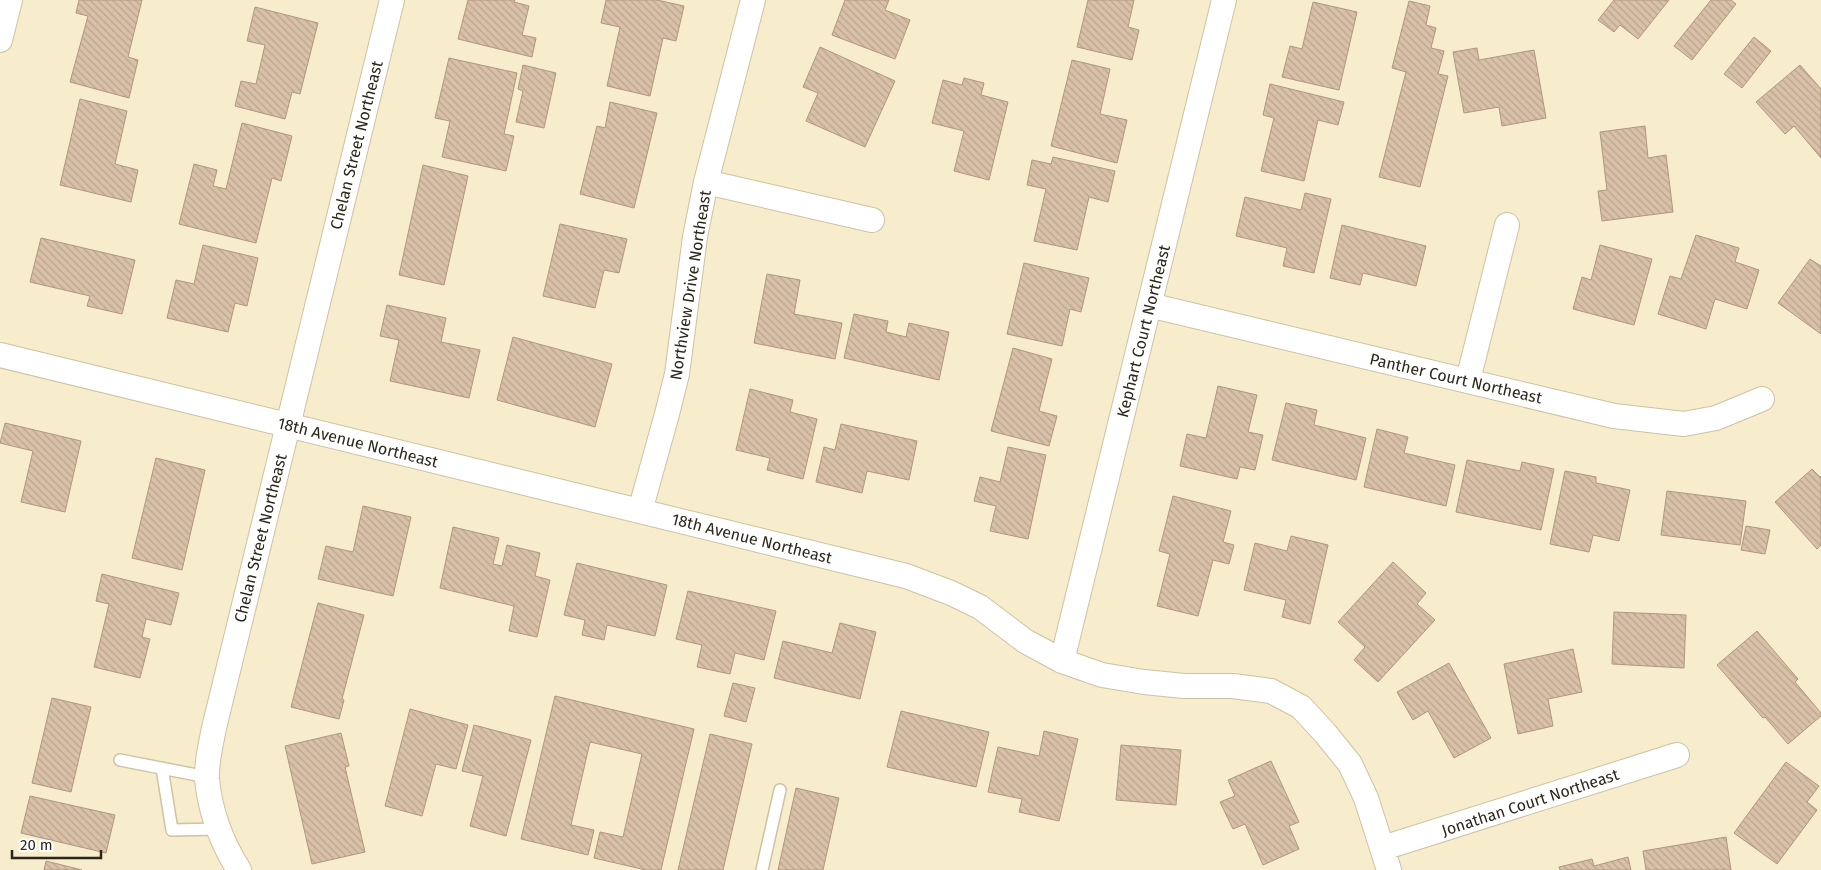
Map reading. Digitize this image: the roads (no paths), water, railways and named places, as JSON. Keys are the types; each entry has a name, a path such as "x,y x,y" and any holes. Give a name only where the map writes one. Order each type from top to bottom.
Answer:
{"street":[{"path":"0,40 10,0"},
{"name":"Chelan Street Northeast","path":"239,870 228,853 213,813 207,777 214,728 392,0"},
{"name":"Northview Drive Northeast","path":"640,511 668,414 677,374 695,237 706,182 753,0"},
{"name":"Kephart Court Northeast","path":"1062,661 1224,0"},
{"path":"706,182 872,220"},
{"path":"1468,380 1507,225"},
{"name":"Panther Court Northeast","path":"1149,305 1614,416 1684,424 1716,418 1762,400"},
{"name":"18th Avenue Northeast","path":"0,355 906,576 951,593 980,607 1025,641 1062,661 1102,676 1184,686 1233,686 1271,691 1301,707 1350,764 1366,798 1386,859"},
{"name":"Jonathan Court Northeast","path":"1386,859 1677,755"}],"lane":[{"path":"120,760 207,777"},
{"path":"162,768 172,830 219,829"},
{"path":"762,870 780,790"}]}
